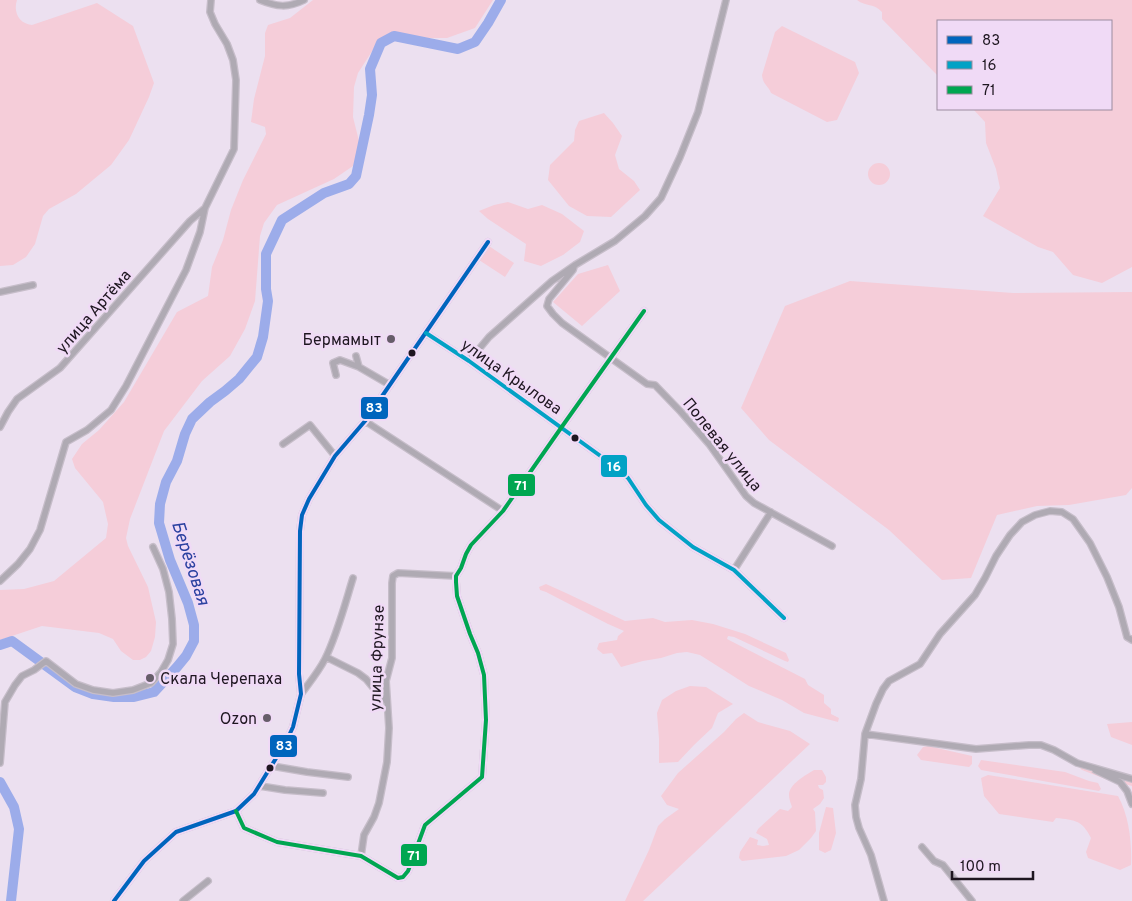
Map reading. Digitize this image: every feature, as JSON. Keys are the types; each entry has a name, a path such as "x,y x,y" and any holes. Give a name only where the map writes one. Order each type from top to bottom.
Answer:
{"street":[{"path":"0,581 18,564 30,549 40,530 66,442 87,430 111,410 126,386 186,270 200,232 205,208 234,149 236,80 233,60 227,44 210,12 211,0"},
{"path":"260,0 271,5 292,6 304,0"},
{"path":"469,361 488,337 552,282 575,265 615,241 645,216 661,198 698,112 726,0"},
{"name":"улица Артёма","path":"0,427 17,399 60,368 190,221 205,208"},
{"path":"114,901 144,861 176,832 236,811 246,803 260,786 286,742 293,727 301,694 299,674 300,531 302,515 309,499 335,456 365,421 488,242"},
{"name":"Полевая улица","path":"575,265 549,300 547,306 562,323 647,384 655,385 709,444 746,496 754,503 832,546"},
{"path":"0,292 33,285"},
{"path":"236,811 244,828 277,842 361,856 398,878 404,877 425,825 482,777 486,720 484,675 478,652 457,596 456,576 471,545 503,511 644,311"},
{"name":"улица Крылова","path":"426,333 469,361 614,465 628,478 646,505 659,520 693,547 734,570 784,618"},
{"path":"356,356 359,367"},
{"path":"336,375 333,363 340,360 359,367 390,385"},
{"path":"365,421 503,511"},
{"path":"283,444 310,425 335,456"},
{"path":"884,901 871,855 861,834 856,817 855,805 861,779 865,734 883,689 889,681 920,664 940,634 975,595 996,556 1010,535 1022,522 1035,515 1050,511 1062,512 1073,519 1090,543 1107,577 1128,637 1132,640"},
{"path":"734,570 771,512"},
{"path":"0,763 5,702 14,685 22,676 46,661 76,684 93,690 113,693 133,690 151,683 161,672 168,660 173,644 172,619 169,592 163,569 153,547"},
{"name":"улица Фрунзе","path":"361,856 364,835 380,803 387,762 389,728 386,681 392,658 393,576 398,573 456,576"},
{"path":"301,694 315,677 326,658 353,578"},
{"path":"326,658 358,673 387,702"},
{"path":"865,734 976,749 1041,745 1120,782 1127,790 1132,804"},
{"path":"1076,762 1132,779"},
{"path":"272,766 348,777"},
{"path":"260,786 323,793"},
{"path":"922,847 934,861 943,864 972,901"},
{"path":"183,901 208,881"}],"shaded area":[{"path":"0,0 17,0 16,9 18,17 27,24 32,25 97,3 133,26 154,83 129,140 111,165 76,194 49,209 43,216 35,244 26,257 13,265 0,266"},
{"path":"313,0 493,0 475,28 447,38 424,38 397,33 383,37 358,73 354,87 353,117 360,145 353,166 334,179 277,205 264,223 260,236 255,301 245,329 230,356 202,381 164,431 130,519 126,538 128,546 148,587 156,622 155,637 151,651 140,660 133,660 121,651 113,639 99,633 42,626 0,640 0,590 24,589 54,581 106,538 108,524 103,502 75,468 72,459 82,444 99,430 124,402 177,312 208,296 212,267 223,240 231,210 243,180 266,134 265,127 251,122 254,99 265,56 265,33 268,25 290,18"},
{"path":"857,0 1132,0 1132,267 1102,283 1073,275 1053,252 1038,247 983,216 1000,188 996,169 986,143 985,122 974,110 1112,110 1112,20 937,20 937,75 882,19 882,12 876,7"},
{"path":"782,26 855,62 859,73 837,120 827,122 771,93 764,83 762,75 775,32"},
{"path":"604,113 622,136 615,155 619,169 634,181 640,190 611,217 587,216 569,206 548,180 550,165 574,141 575,130 579,121"},
{"path":"879,163 887,166 890,174 887,182 879,185 871,182 868,174 871,166"},
{"path":"508,202 528,209 542,205 562,214 584,231 580,242 563,255 541,266 524,261 526,244 479,211"},
{"path":"489,246 514,263 505,277 479,260"},
{"path":"608,265 620,291 582,326 553,302 578,274"},
{"path":"850,281 1013,293 1132,292 1132,488 1126,495 1069,505 1037,506 997,515 971,578 942,580 889,530 769,440 741,408 785,306"},
{"path":"546,584 625,621 653,618 665,622 692,620 713,624 745,634 786,653 788,662 734,637 728,636 727,639 805,679 808,685 824,695 824,703 831,709 831,714 839,718 838,722 804,713 782,700 749,686 700,655 687,652 677,653 621,667 612,653 603,654 597,649 599,643 617,640 618,636 624,631 540,590 539,587"},
{"path":"690,686 706,687 733,704 718,713 712,728 678,762 659,763 657,713 662,700 676,691"},
{"path":"744,713 758,722 790,731 810,744 643,901 625,901 658,826 679,809 667,805 661,796 678,773"},
{"path":"1132,722 1132,745 1111,737 1107,724"},
{"path":"928,746 972,756 972,764 969,767 921,760 917,755 923,747"},
{"path":"981,760 1065,772 1098,783 1101,789 1099,791 981,770 978,766"},
{"path":"1079,766 1132,781 1132,786 1113,782 1082,770"},
{"path":"814,770 822,770 826,777 826,782 823,785 818,785 823,790 824,798 813,809 815,812 816,831 811,838 799,850 786,856 742,861 739,858 740,852 750,837 758,840 757,845 769,845 767,839 756,833 758,829 780,809 788,811 792,807 789,795 792,787 798,780"},
{"path":"988,775 1118,796 1125,812 1129,829 1131,865 1120,870 1088,858 1086,852 1091,838 1081,824 1077,822 1056,818 1053,822 999,814 984,796 981,778"},
{"path":"826,807 833,808 836,833 831,850 825,853 819,850 819,833"}],"waterway":[{"name":"Берёзовая","path":"0,645 12,641 75,687 93,694 114,697 134,697 154,692 186,656 194,641 194,625 188,603 170,560 159,523 160,504 166,482 177,461 185,434 192,419 239,379 257,357 263,337 268,301 266,254 282,220 324,193 349,184 356,176 372,95 370,69 381,43 394,36 458,49 475,42 501,0"},
{"name":"Берёзовая","path":"0,782 14,807 19,829 11,901"}],"transit line":[{"name":"83","path":"114,901 144,861 176,832 236,811 254,794 286,742 293,727 301,694 299,674 300,531 302,515 309,499 335,456 365,421 488,242"},
{"name":"71","path":"236,811 244,828 277,842 361,856 398,878 403,877 408,871 425,825 482,777 486,720 484,675 457,596 456,576 471,545 503,511 644,311"},
{"name":"16","path":"426,333 469,361 613,465 628,478 646,505 659,520 693,547 734,570 784,618"}],"place":[{"name":"Бермамыт","path":"391,339"},
{"name":"Скала Черепаха","path":"150,678"},
{"name":"Ozon","path":"267,718"}]}
